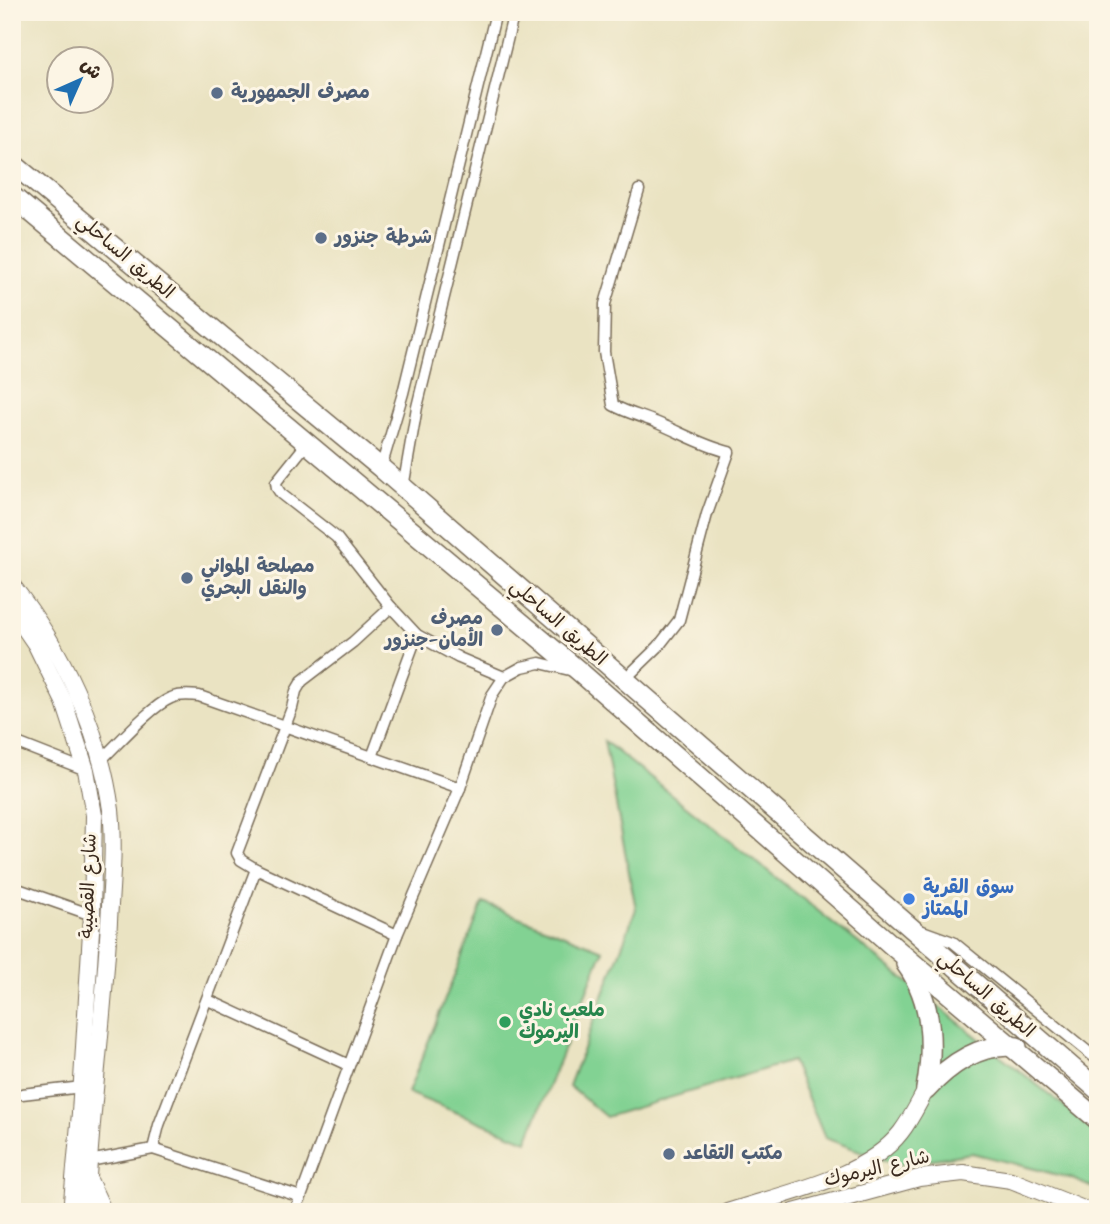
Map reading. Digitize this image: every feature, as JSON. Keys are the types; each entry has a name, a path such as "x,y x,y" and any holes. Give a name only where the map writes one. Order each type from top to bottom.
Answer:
{"highway":[{"name":"الطريق الساحلي","path":"12,163 381,468 1098,1090"},
{"name":"الطريق الساحلي","path":"12,196 580,672 895,948 1098,1120"},
{"path":"895,948 915,980 928,1015 932,1040 926,1090"},
{"path":"926,1090 943,1071 964,1057 987,1049 1013,1046 1041,1052 1067,1065"}],"street":[{"path":"381,468 403,393 496,12"},
{"path":"403,488 417,407 514,12"},
{"path":"624,680 658,647 679,620 706,514 729,452 713,449 613,405 604,352 605,304 639,190"},
{"path":"308,442 282,472 276,482 277,488 335,537 417,635 459,658 505,677"},
{"name":"شارع القصيبة","path":"12,585 36,618 76,688 100,761 110,807 113,836 106,987 86,1212"},
{"path":"391,607 353,642 302,681 238,849 238,857 256,869 397,935"},
{"path":"12,610 36,645 64,702 86,771 94,815 92,915 82,1087 71,1212"},
{"path":"372,757 417,635"},
{"path":"294,1212 397,935 460,788 492,695 505,677 522,667 540,663 580,672"},
{"path":"100,761 156,708 172,697 199,696 460,788"},
{"path":"12,741 86,771"},
{"path":"153,1149 159,1125 256,869"},
{"path":"12,887 92,915"},
{"path":"909,927 953,942 1098,1060"},
{"path":"208,1000 349,1065"},
{"path":"22,1094 82,1087"},
{"name":"شارع اليرموك","path":"727,1212 825,1181 861,1166 882,1151 901,1132 926,1090"},
{"path":"104,1212 88,1169 153,1149 301,1197"},
{"name":"شارع اليرموك","path":"794,1212 919,1178 963,1173 1011,1180 1091,1212"}],"green space":[{"path":"604,741 1098,1133 1098,1190 1070,1178 972,1153 897,1165 825,1138 792,1061 606,1117 569,1086 636,909"},
{"name":"ملعب نادي اليرموك","path":"483,903 603,950 527,1141 408,1093"}],"place":[{"name":"مصرف الجمهورية","path":"217,93"},
{"name":"شرطة جنزور","path":"321,238"},
{"name":"مصلحة المواني والنقل البحري","path":"187,578"},
{"name":"مصرف الأمان-جنزور","path":"497,630"},
{"name":"سوق القرية الممتاز","path":"909,899"},
{"name":"ملعب نادي اليرموك","path":"505,1022"},
{"name":"مكتب التقاعد","path":"669,1154"}]}
